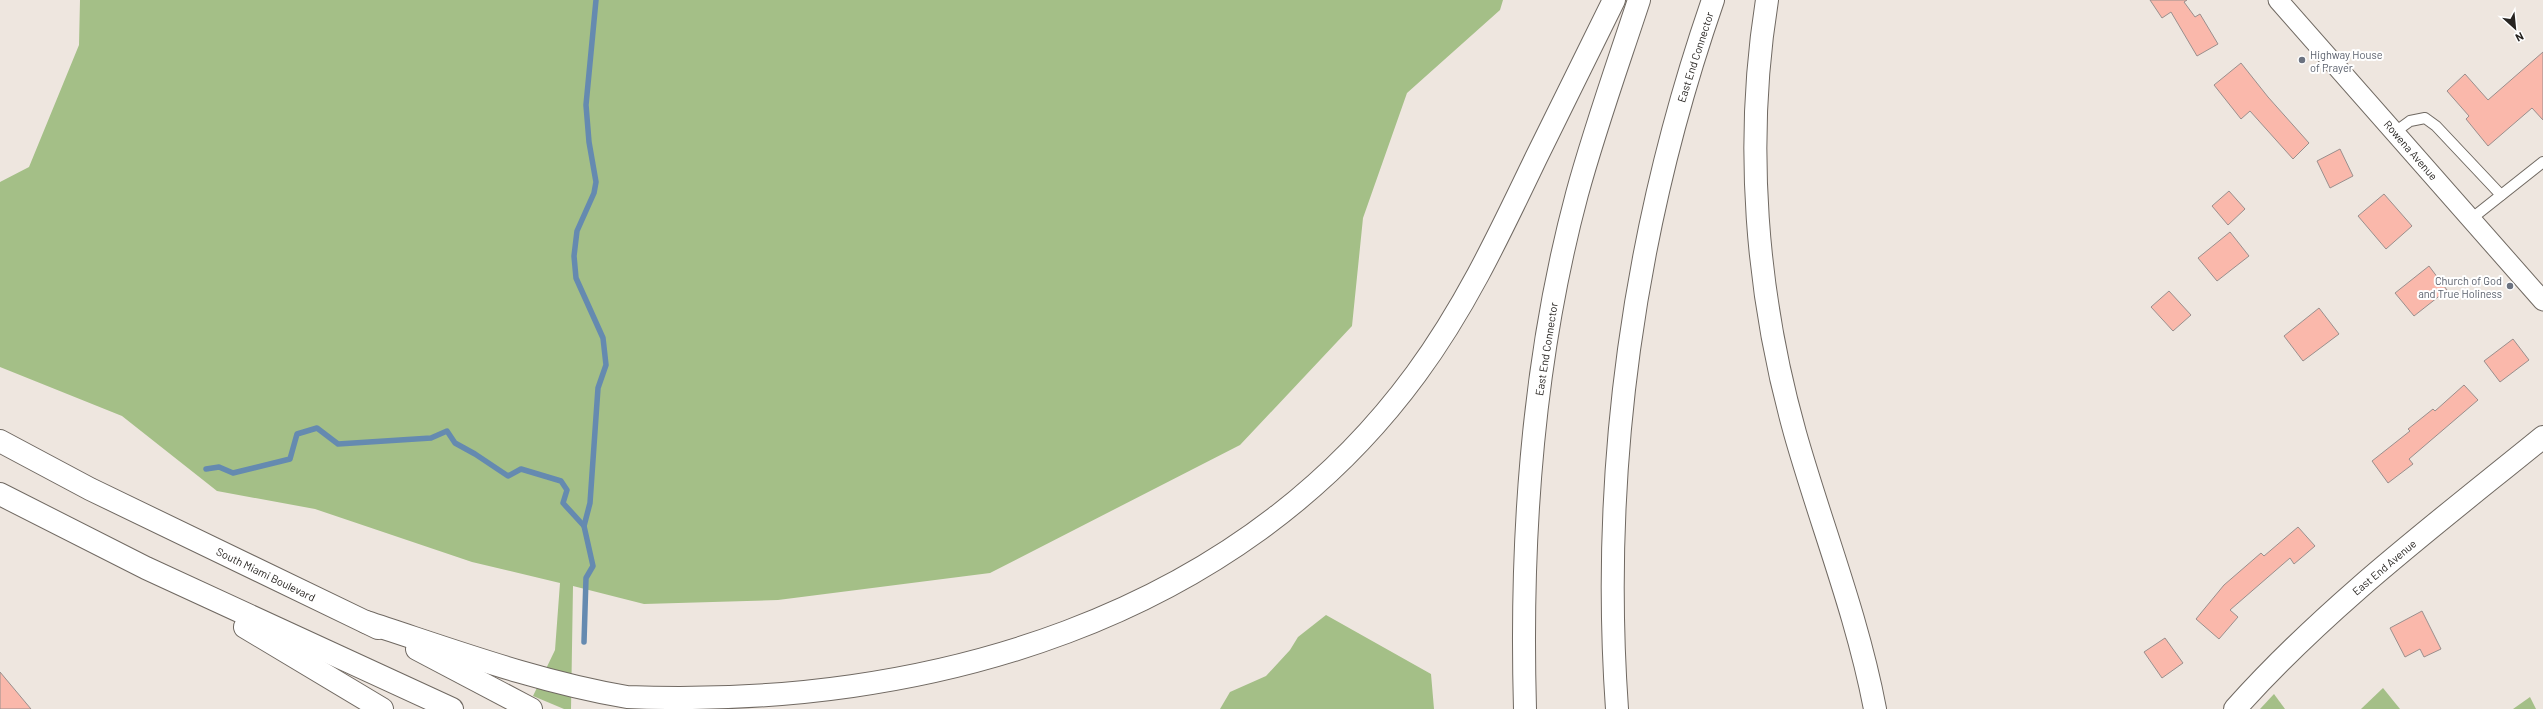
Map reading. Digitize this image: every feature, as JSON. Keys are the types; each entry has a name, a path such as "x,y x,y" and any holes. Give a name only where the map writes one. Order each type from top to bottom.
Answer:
{"main road":[{"path":"366,622 503,667 586,689 670,702 754,706 862,700 966,680 1048,653 1126,620 1201,577 1270,527 1334,470 1391,407 1441,338 1485,265 1614,0"},
{"name":"East End Connector","path":"1525,709 1523,625 1525,539 1531,452 1542,365 1558,279 1577,194 1602,111 1639,0"},
{"name":"East End Connector","path":"1617,709 1613,543 1624,378 1636,295 1652,214 1672,133 1713,0"},
{"path":"1767,0 1760,58 1756,144 1758,222 1768,306 1784,391 1795,432 1859,635 1875,709"},
{"name":"East End Avenue","path":"2235,709 2269,671 2340,603 2543,437"},
{"name":"South Miami Boulevard","path":"0,442 90,489 366,622 531,709"},
{"path":"0,494 146,568 452,709"},
{"path":"146,568 382,709"}],"street":[{"name":"Rowena Avenue","path":"2278,0 2543,301"}],"lane":[{"path":"2395,132 2410,121 2425,118 2436,126 2501,196"},
{"path":"2471,219 2543,162"}],"green space":[{"path":"80,0 1503,0 1500,10 1407,93 1363,218 1352,326 1240,445 990,573 778,600 644,604 573,586 571,709 564,709 533,696 555,650 560,583 472,562 315,509 217,491 122,416 0,367 0,182 29,167 79,45"},
{"path":"1326,615 1431,674 1434,709 1220,709 1230,692 1266,676 1290,650 1298,637"},
{"path":"2383,688 2400,709 2361,709"},
{"path":"2274,694 2285,709 2260,709"},
{"path":"2530,697 2536,709 2513,709"}],"building":[{"path":"2150,0 2187,0 2184,2 2195,17 2200,14 2218,44 2197,56 2171,12 2162,18"},
{"path":"2543,52 2543,120 2532,108 2488,146 2466,119 2469,116 2447,91 2465,74 2488,100"},
{"path":"2241,63 2268,97 2309,143 2293,159 2250,111 2241,119 2214,85"},
{"path":"2340,149 2353,176 2330,188 2317,161"},
{"path":"2229,191 2245,209 2228,225 2212,206"},
{"path":"2384,194 2412,226 2386,249 2358,216"},
{"path":"2230,232 2249,256 2217,281 2198,258"},
{"path":"2429,266 2447,290 2414,316 2395,293"},
{"path":"2169,291 2191,315 2173,331 2151,307"},
{"path":"2319,308 2339,334 2303,361 2284,336"},
{"path":"2513,339 2529,360 2500,382 2484,361"},
{"path":"2464,385 2478,400 2409,459 2413,464 2388,483 2372,461 2410,431 2408,429 2433,409 2435,411"},
{"path":"2298,527 2315,546 2294,564 2290,558 2230,610 2238,617 2219,639 2196,619 2224,585 2261,553 2264,556"},
{"path":"2422,611 2441,649 2424,657 2420,649 2405,657 2390,628"},
{"path":"2165,638 2183,663 2162,678 2144,652"},
{"path":"0,672 31,709 0,709"}],"waterway":[{"path":"584,642 586,578 593,566 584,526 590,503 598,388 606,365 603,338 576,278 574,256 577,231 594,193 596,182 589,142 586,105 596,0"},
{"path":"206,469 219,467 233,473 290,459 297,434 317,428 338,444 431,438 447,431 455,443 475,454 508,476 521,469 561,481 567,490 563,503 584,526"}],"place":[{"name":"Highway House of Prayer","path":"2302,60"},
{"name":"Church of God and True Holiness","path":"2510,286"}]}
